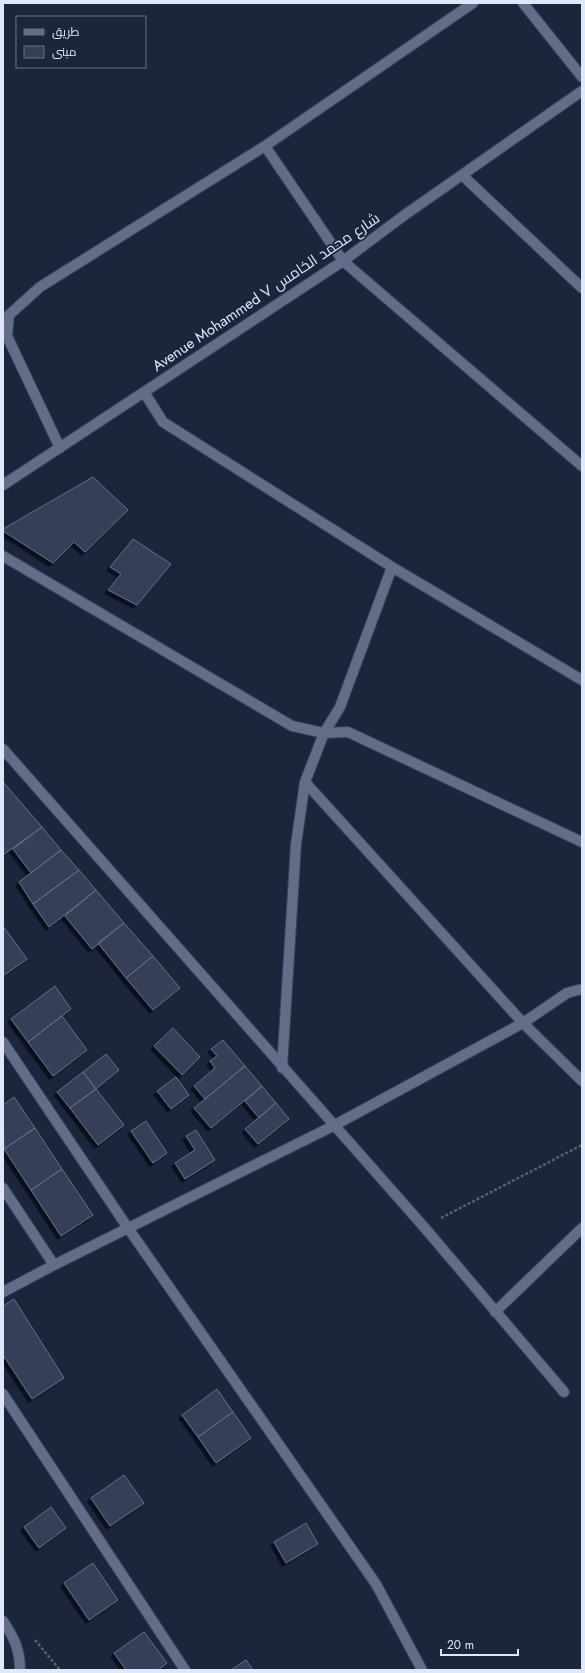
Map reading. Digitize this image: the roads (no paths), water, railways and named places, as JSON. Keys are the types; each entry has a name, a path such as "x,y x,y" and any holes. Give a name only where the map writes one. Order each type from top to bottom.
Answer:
{"street":[{"path":"60,448 7,336 9,315 40,287 265,146 473,3"},
{"path":"523,3 582,77"},
{"name":"Avenue Mohammed V شارع محمد الخامس","path":"3,485 343,262 406,214 582,91"},
{"path":"265,146 343,262 582,466"},
{"path":"462,175 582,288"},
{"path":"144,392 164,422 392,567 582,680"},
{"path":"3,556 292,726 324,733 348,732 582,842"},
{"path":"282,1068 296,844 305,782 324,733 340,707 392,567"},
{"path":"3,749 282,1068 335,1125 424,1227 564,1392"},
{"path":"305,782 522,1023 582,1081"},
{"path":"3,1292 54,1265 335,1125 522,1023 568,993 582,989"},
{"path":"3,1042 128,1228 376,1584 422,1670"},
{"path":"3,1188 54,1265"},
{"path":"496,1312 582,1228"},
{"path":"3,1394 185,1670"},
{"path":"3,1621 13,1637 20,1656 20,1670"}]}
